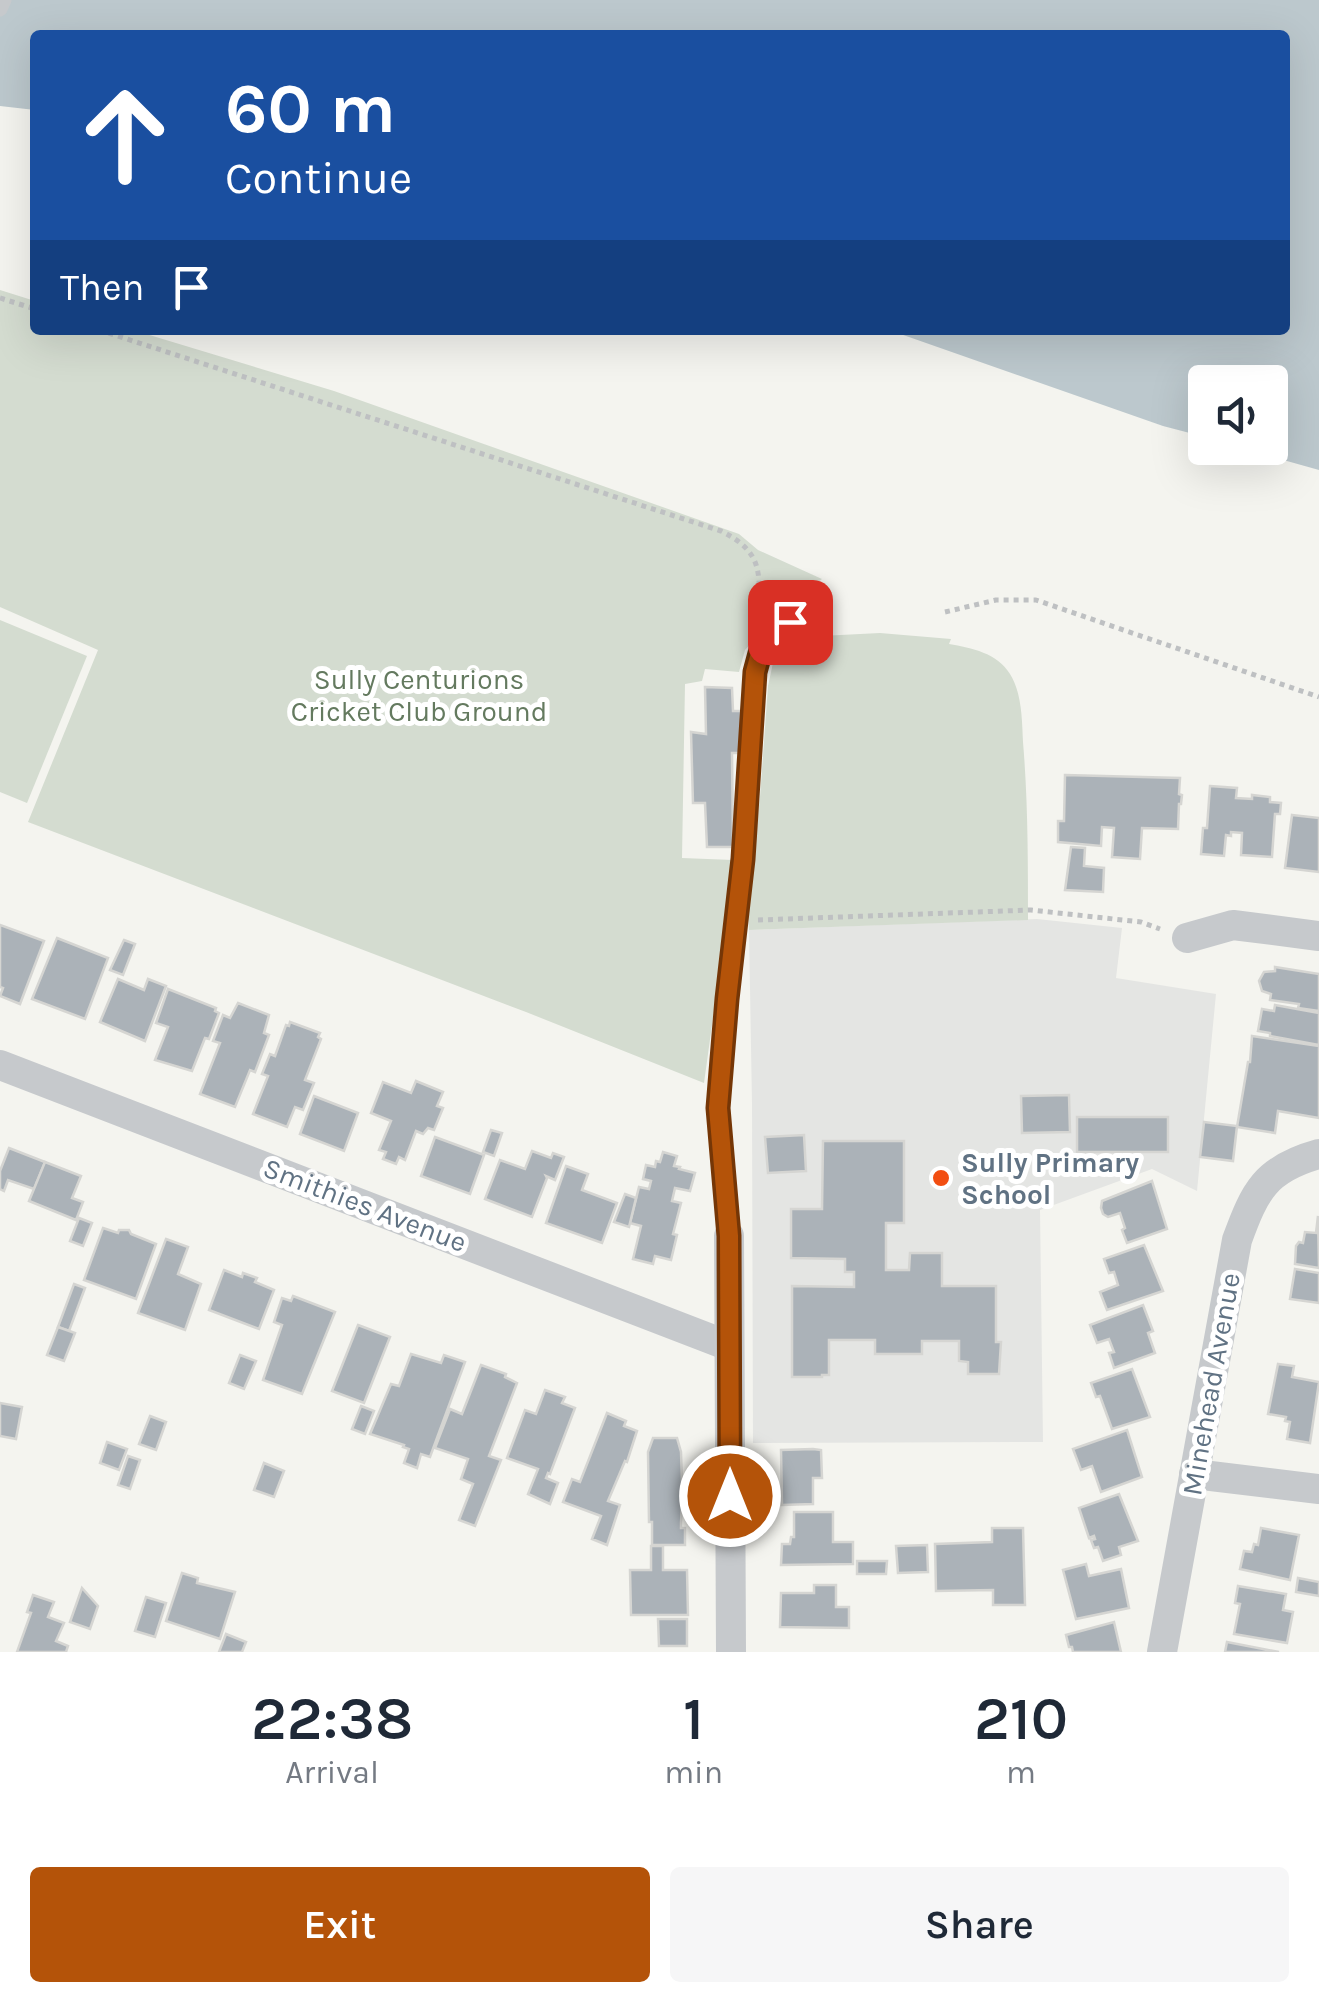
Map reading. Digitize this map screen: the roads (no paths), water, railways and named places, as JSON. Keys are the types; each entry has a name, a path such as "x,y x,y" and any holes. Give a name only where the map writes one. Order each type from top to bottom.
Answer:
{"street":[{"path":"1187,938 1233,926 1319,936"},
{"name":"Smithies Avenue","path":"0,1065 730,1346"},
{"name":"Minehead Avenue","path":"1162,1652 1237,1240 1251,1202 1268,1178 1293,1162 1319,1154"},
{"path":"729,1236 731,1652"},
{"path":"1194,1474 1319,1489"}],"lane":[{"path":"0,9 4,0"},
{"path":"729,1236 718,1108 743,859 755,672 762,646 790,622"}],"place":[{"name":"Sully Primary School","path":"941,1178"}],"park label":[{"name":"Sully Centurions Cricket Club Ground","path":"419,695"}]}
